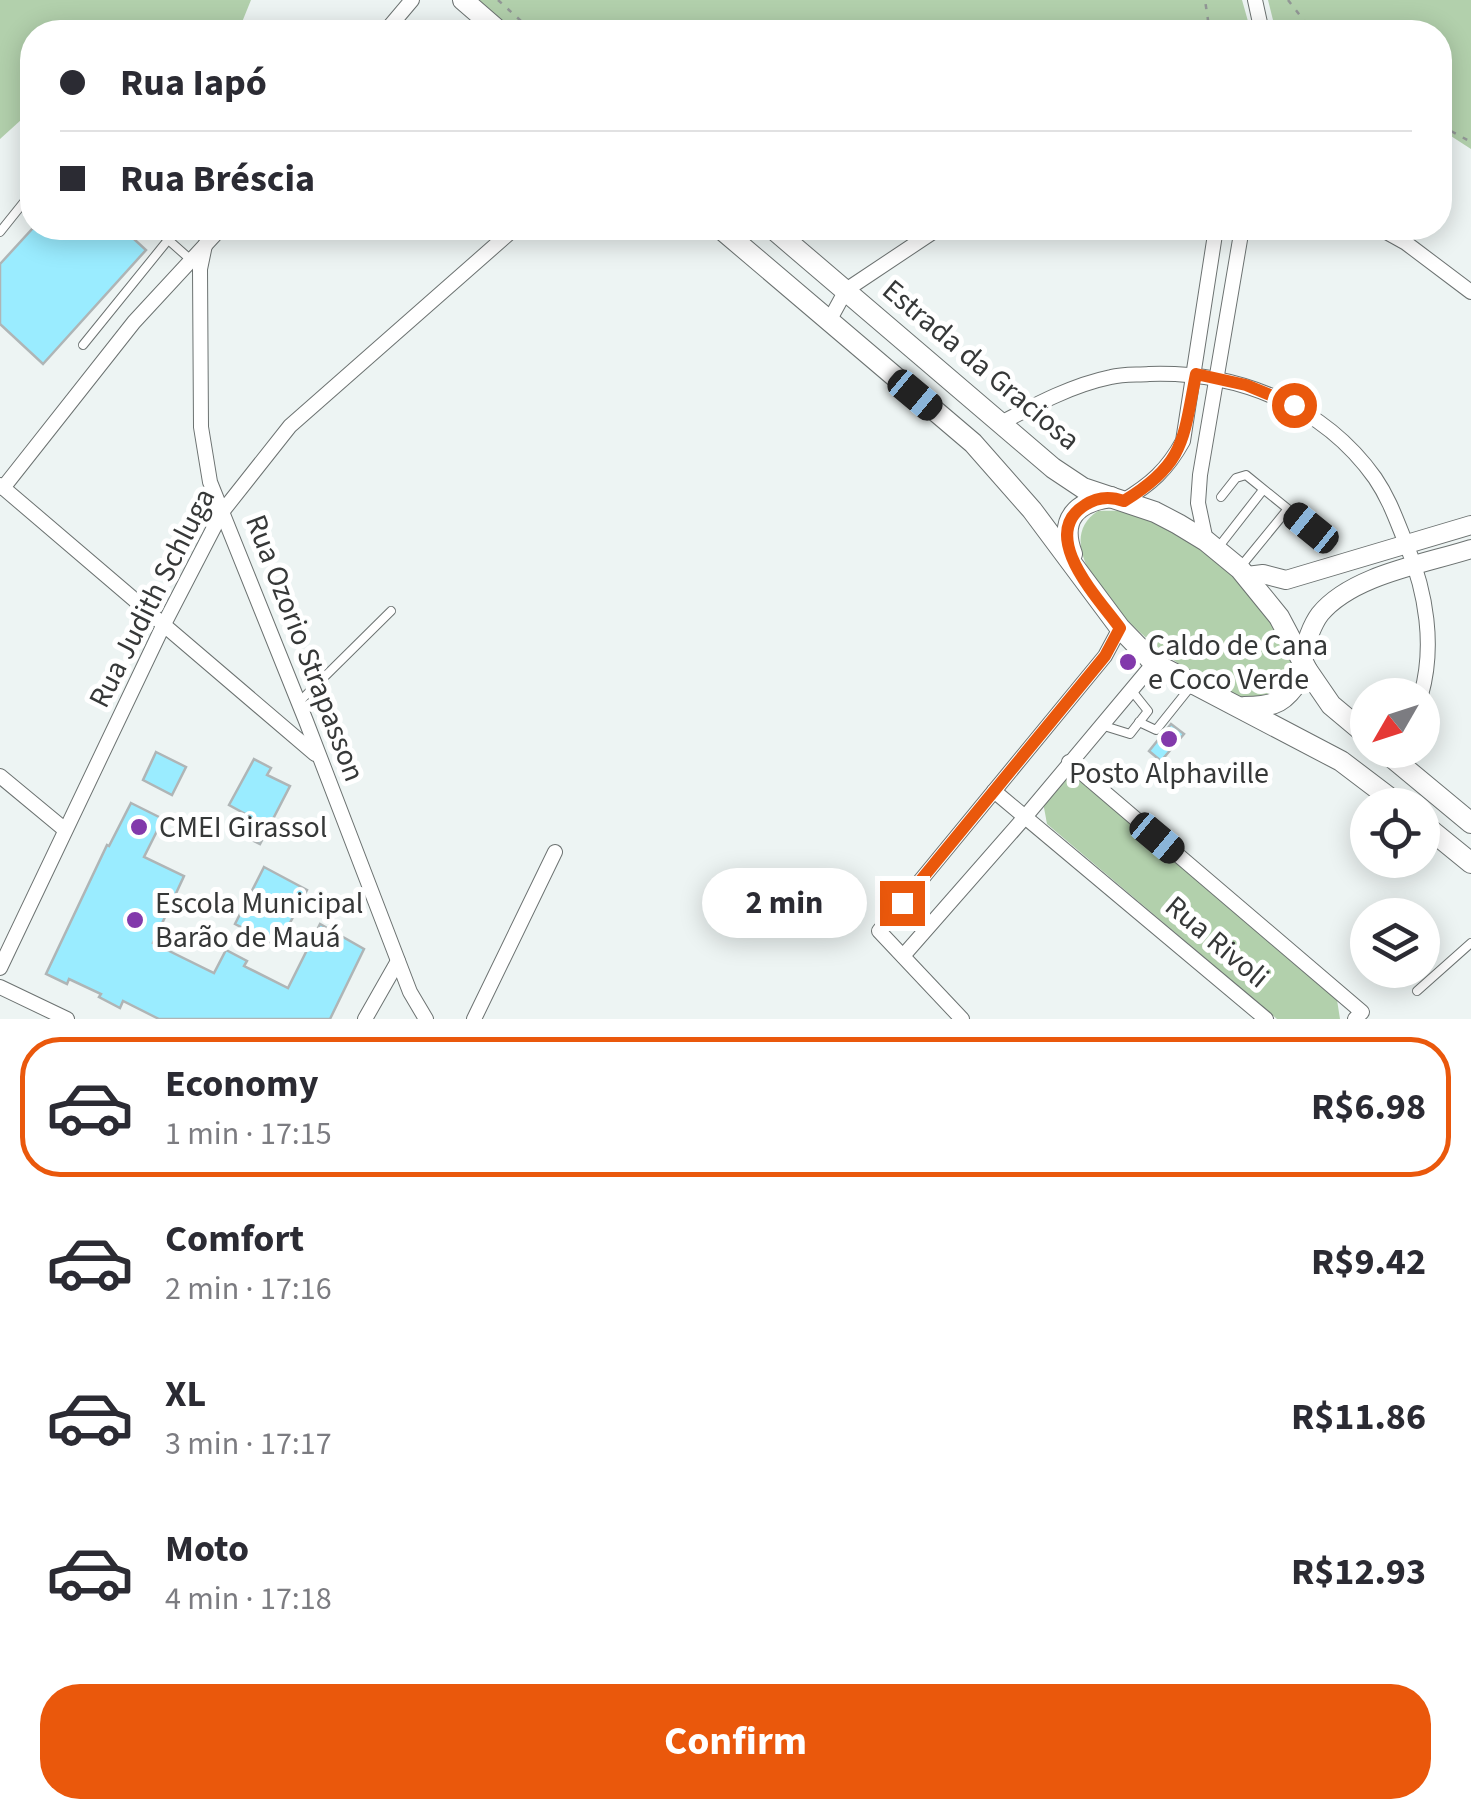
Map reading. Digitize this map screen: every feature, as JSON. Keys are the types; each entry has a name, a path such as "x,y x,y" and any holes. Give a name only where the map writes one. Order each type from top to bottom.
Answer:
{"main road":[{"path":"463,0 486,20"},
{"path":"734,240 1002,472 1120,628 1154,662 1341,762 1376,788"},
{"name":"Estrada da Graciosa","path":"786,240 1000,424 1083,488 1155,512 1211,545 1243,572 1279,617 1331,705 1350,721"},
{"path":"1079,572 1065,536 1068,523 1079,508 1093,500 1118,499"},
{"path":"1236,707 1268,707 1282,702 1304,664"},
{"path":"1410,768 1471,823"},
{"path":"1440,838 1471,863"}],"street":[{"path":"395,20 412,0"},
{"path":"211,240 134,322 2,487 318,756"},
{"name":"Rua Judith Schluga","path":"0,968 64,829 222,512 290,426 501,240"},
{"path":"828,322 846,290 922,240"},
{"path":"1118,499 1153,483 1170,466 1183,441 1214,240"},
{"path":"1211,545 1198,492 1240,240"},
{"path":"1402,240 1471,292"},
{"name":"Rua Ozorio Strapasson","path":"206,246 200,270 201,427 210,482 410,992 426,1019"},
{"path":"1000,424 1064,392 1113,376 1196,374 1246,385 1294,405 1335,434 1373,476 1396,513 1417,566 1428,646 1423,678"},
{"path":"1243,572 1286,580 1471,525"},
{"path":"1304,664 1318,616 1337,597 1362,583 1471,549"},
{"path":"962,1019 879,931 1105,656 1120,628"},
{"path":"903,956 1154,662"},
{"path":"1069,762 1358,1016"},
{"path":"0,776 64,829"},
{"name":"Rua Rivoli","path":"994,791 1266,1019"},
{"path":"474,1019 556,852"},
{"path":"365,1019 398,961"},
{"path":"0,987 67,1019"}],"lane":[{"path":"0,232 20,207"},
{"path":"83,345 168,240 191,260"},
{"path":"1222,497 1240,474 1246,475 1325,539"},
{"path":"1211,545 1263,490"},
{"path":"1243,572 1287,510"},
{"path":"299,702 392,611"},
{"path":"1140,722 1156,730 1192,685"},
{"path":"1101,725 1130,734 1148,711 1131,690"},
{"path":"1417,991 1471,942"}],"path":[{"path":"498,0 520,20"},
{"path":"1288,0 1304,20"}],"green space":[{"path":"0,0 251,0 243,20 20,20 20,121 0,139"},
{"path":"477,0 1242,0 1248,20 501,20"},
{"path":"1268,0 1471,0 1471,149 1452,137 1452,20 1273,20"},
{"path":"1098,511 1125,512 1175,533 1228,571 1256,599 1281,634 1293,668 1292,682 1278,699 1247,700 1223,691 1192,673 1127,619 1100,589 1084,559 1082,532"},
{"path":"1064,779 1083,782 1337,1000 1340,1019 1277,1019 1047,824 1043,802"}],"building":[{"path":"22,240 135,240 146,250 43,364 0,324 0,264"},
{"name":"Posto Alphaville","path":"1171,724 1184,734 1161,761 1149,751"},
{"path":"156,752 186,767 172,795 143,780"},
{"path":"254,759 271,768 267,775 290,786 260,844 240,834 249,816 229,805"},
{"path":"131,803 163,819 144,857 184,876 153,943 214,973 226,950 247,961 244,966 288,988 320,924 364,949 330,1019 159,1019 123,1001 120,1008 69,979 67,984 46,974"},
{"path":"264,867 307,890 278,946 235,924"}],"place":[{"name":"Caldo de Cana e Coco Verde","path":"1128,662"},
{"name":"Posto Alphaville","path":"1169,739"},
{"name":"CMEI Girassol","path":"139,827"},
{"name":"Escola Municipal Barão de Mauá","path":"135,920"}],"route":[{"path":"902,903 1105,656 1120,628 1079,572 1065,536 1068,523 1079,508 1093,500 1113,497 1124,501 1153,483 1170,466 1183,441 1196,374 1246,385 1294,405"}]}
